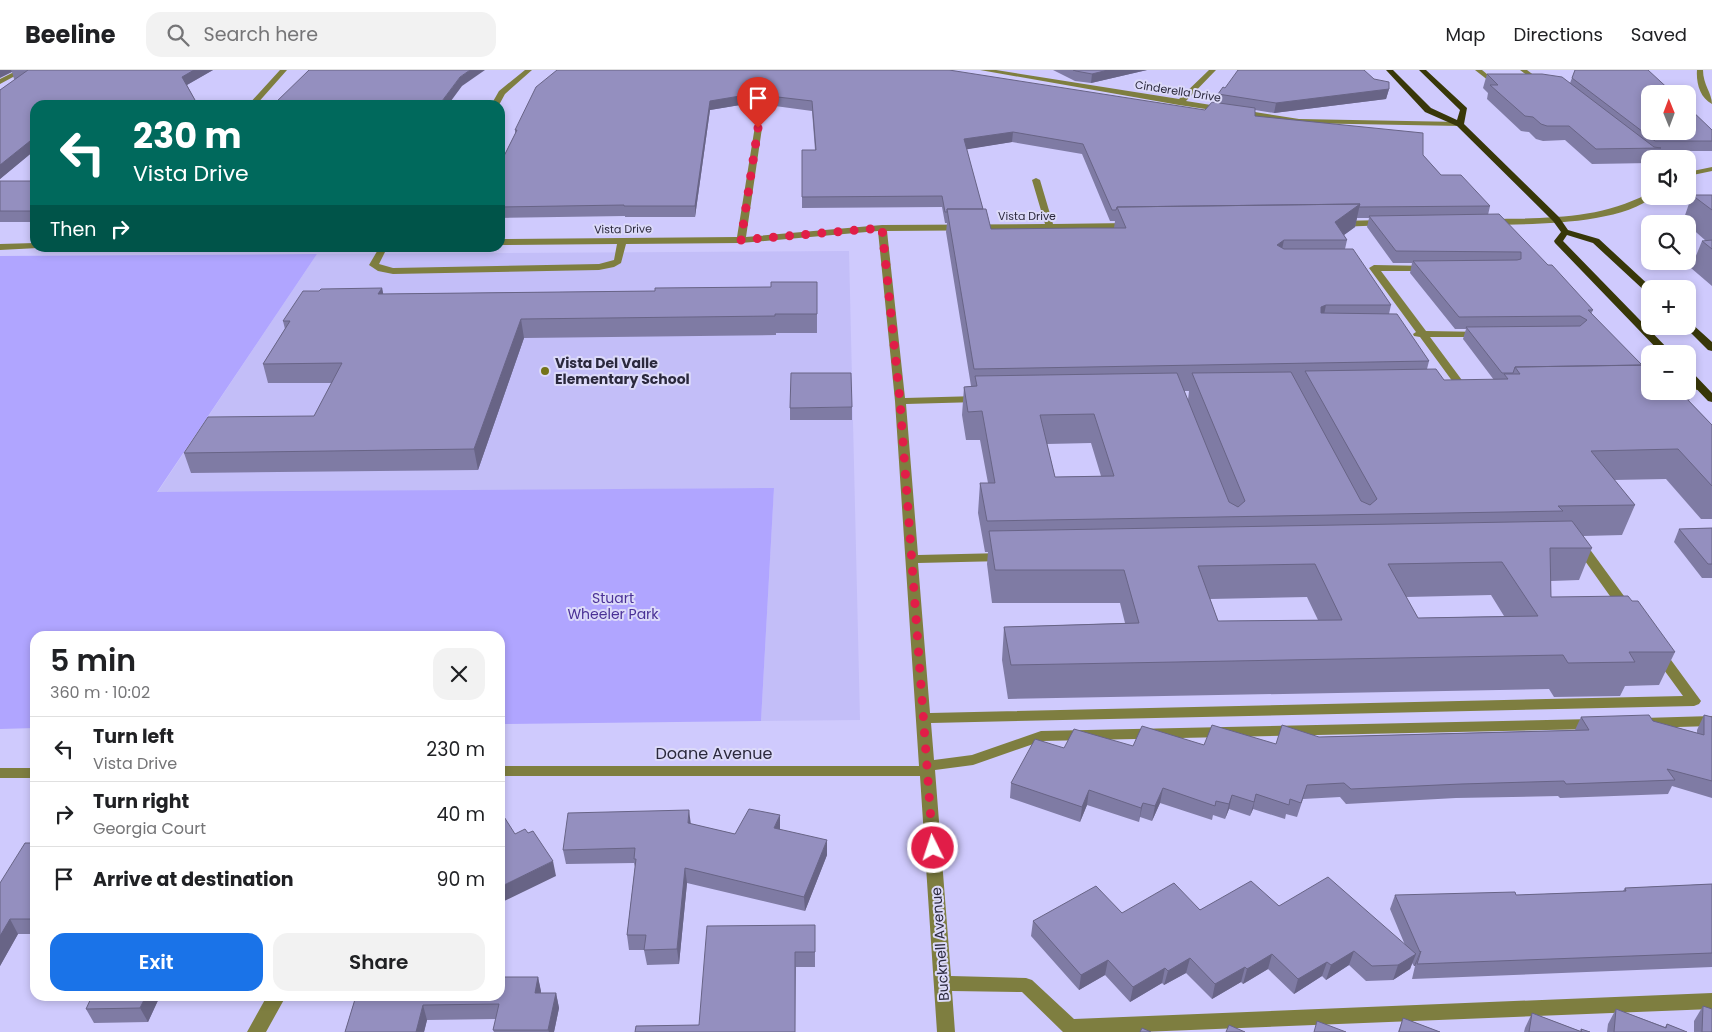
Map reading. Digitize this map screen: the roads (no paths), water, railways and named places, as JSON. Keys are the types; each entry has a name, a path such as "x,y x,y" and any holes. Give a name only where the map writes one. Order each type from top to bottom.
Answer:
{"main road":[{"path":"1389,70 1428,110 1460,124 1556,219 1565,232 1596,241 1641,283"},
{"path":"1422,70 1464,110 1460,124"},
{"path":"1565,232 1558,241 1659,345"},
{"path":"1696,333 1712,348"},
{"path":"1696,383 1712,399"}],"street":[{"path":"0,82 23,70"},
{"path":"257,100 284,70"},
{"path":"498,100 502,93 529,70"},
{"name":"Cinderella Drive","path":"983,70 1299,121 1460,124"},
{"path":"1179,103 1213,70"},
{"path":"1478,70 1491,80 1511,83"},
{"path":"1523,70 1538,82"},
{"path":"1700,70 1699,79 1706,97 1712,102"},
{"path":"1529,82 1550,84"},
{"path":"741,240 758,128"},
{"path":"1696,172 1712,169"},
{"path":"1036,180 1050,227"},
{"path":"1476,222 1556,219 1601,214 1626,209 1641,201"},
{"path":"1327,224 1397,223"},
{"name":"Vista Drive","path":"505,242 741,240 882,228 1139,226"},
{"name":"Bucknell Avenue","path":"882,228 900,401 946,1032"},
{"path":"381,252 374,265 381,269 393,270 599,267 611,265 618,261 622,241"},
{"path":"0,247 30,246"},
{"path":"1433,268 1369,268 1423,334 1465,391"},
{"path":"1404,335 1490,334"},
{"path":"1696,387 1700,387"},
{"path":"900,401 990,399"},
{"path":"1562,548 1582,547 1635,620"},
{"path":"912,558 1012,557"},
{"path":"924,718 1694,701 1653,644"},
{"path":"1624,723 1712,721"},
{"name":"Doane Avenue","path":"505,770 928,768 973,760 1041,736 1604,724"},
{"path":"0,773 30,773"},
{"path":"942,983 1026,985 1068,1029 1712,1001"},
{"path":"256,1032 274,1001"}],"place":[{"name":"Vista Del Valle Elementary School","path":"545,371"}],"park label":[{"name":"Stuart Wheeler Park","path":"613,606"}]}
